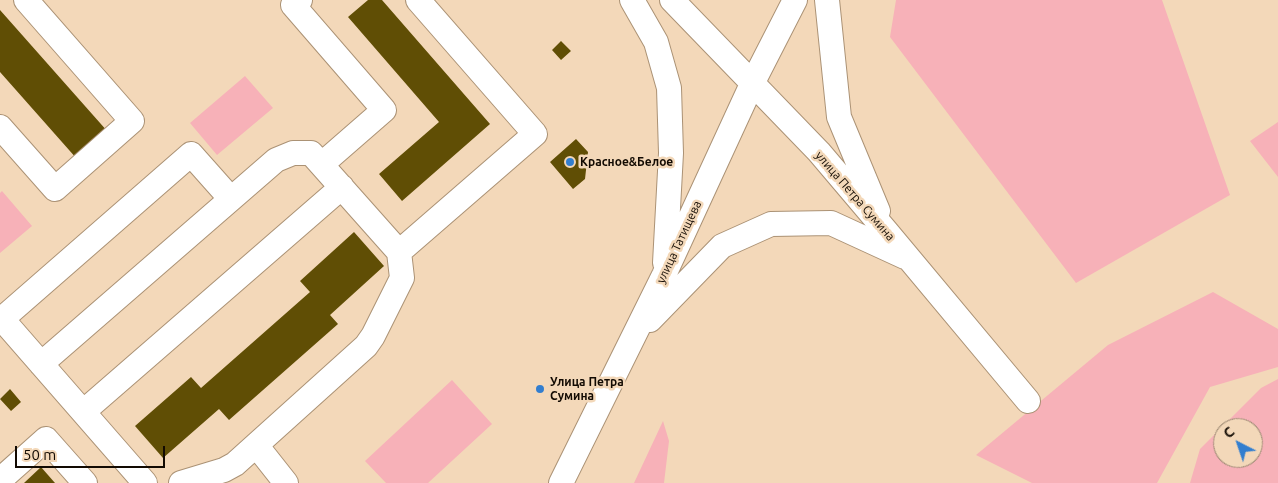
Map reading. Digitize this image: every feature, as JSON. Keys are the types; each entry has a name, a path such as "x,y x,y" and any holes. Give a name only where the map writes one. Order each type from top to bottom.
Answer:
{"street":[{"path":"0,127 55,189 132,121 26,0"},
{"path":"300,0 294,5 384,110 322,164"},
{"path":"399,252 534,134 418,0"},
{"path":"632,0 656,42 669,88 671,153 664,275"},
{"name":"улица Петра Сумина","path":"672,0 819,152 1028,401"},
{"name":"улица Татищева","path":"561,483 664,275 752,84 795,0"},
{"path":"827,0 839,117 886,231"},
{"path":"41,364 276,160 293,153 311,153 399,252 402,278 373,336 366,346 235,464 224,470 182,483"},
{"path":"145,483 2,320 191,154 232,199"},
{"path":"83,412 342,187"},
{"path":"634,336 722,246 771,224 831,222 909,259"},
{"path":"0,480 46,439 85,483"},
{"path":"256,445 286,483"}],"shaded area":[{"path":"896,0 1162,0 1230,195 1076,283 890,37"},
{"path":"245,76 273,108 217,155 190,123"},
{"path":"1278,122 1278,177 1250,141"},
{"path":"2,191 32,226 0,253 0,193"},
{"path":"1213,292 1278,329 1278,367 1210,387 1157,483 1032,483 976,455 1108,345"},
{"path":"1278,379 1278,483 1190,483 1200,449 1213,436 1213,468 1263,468 1263,418 1231,418 1261,388"},
{"path":"452,380 492,424 428,483 386,483 365,461"},
{"path":"663,421 669,441 664,483 634,483"}],"building":[{"path":"368,0 382,0 490,124 402,201 379,174 439,122 348,17"},
{"path":"0,10 108,132 77,159 0,72"},
{"path":"561,41 571,51 561,60 552,50"},
{"path":"576,139 588,152 585,179 573,189 550,162"},
{"path":"354,232 384,266 330,315 338,324 229,420 219,409 163,458 135,426 191,377 201,388 310,292 300,281"},
{"path":"10,389 21,402 11,411 0,399"},
{"path":"41,467 55,483 24,483"}],"place":[{"name":"Красное&Белое","path":"570,162"},
{"name":"Улица Петра Сумина","path":"540,389"}]}
